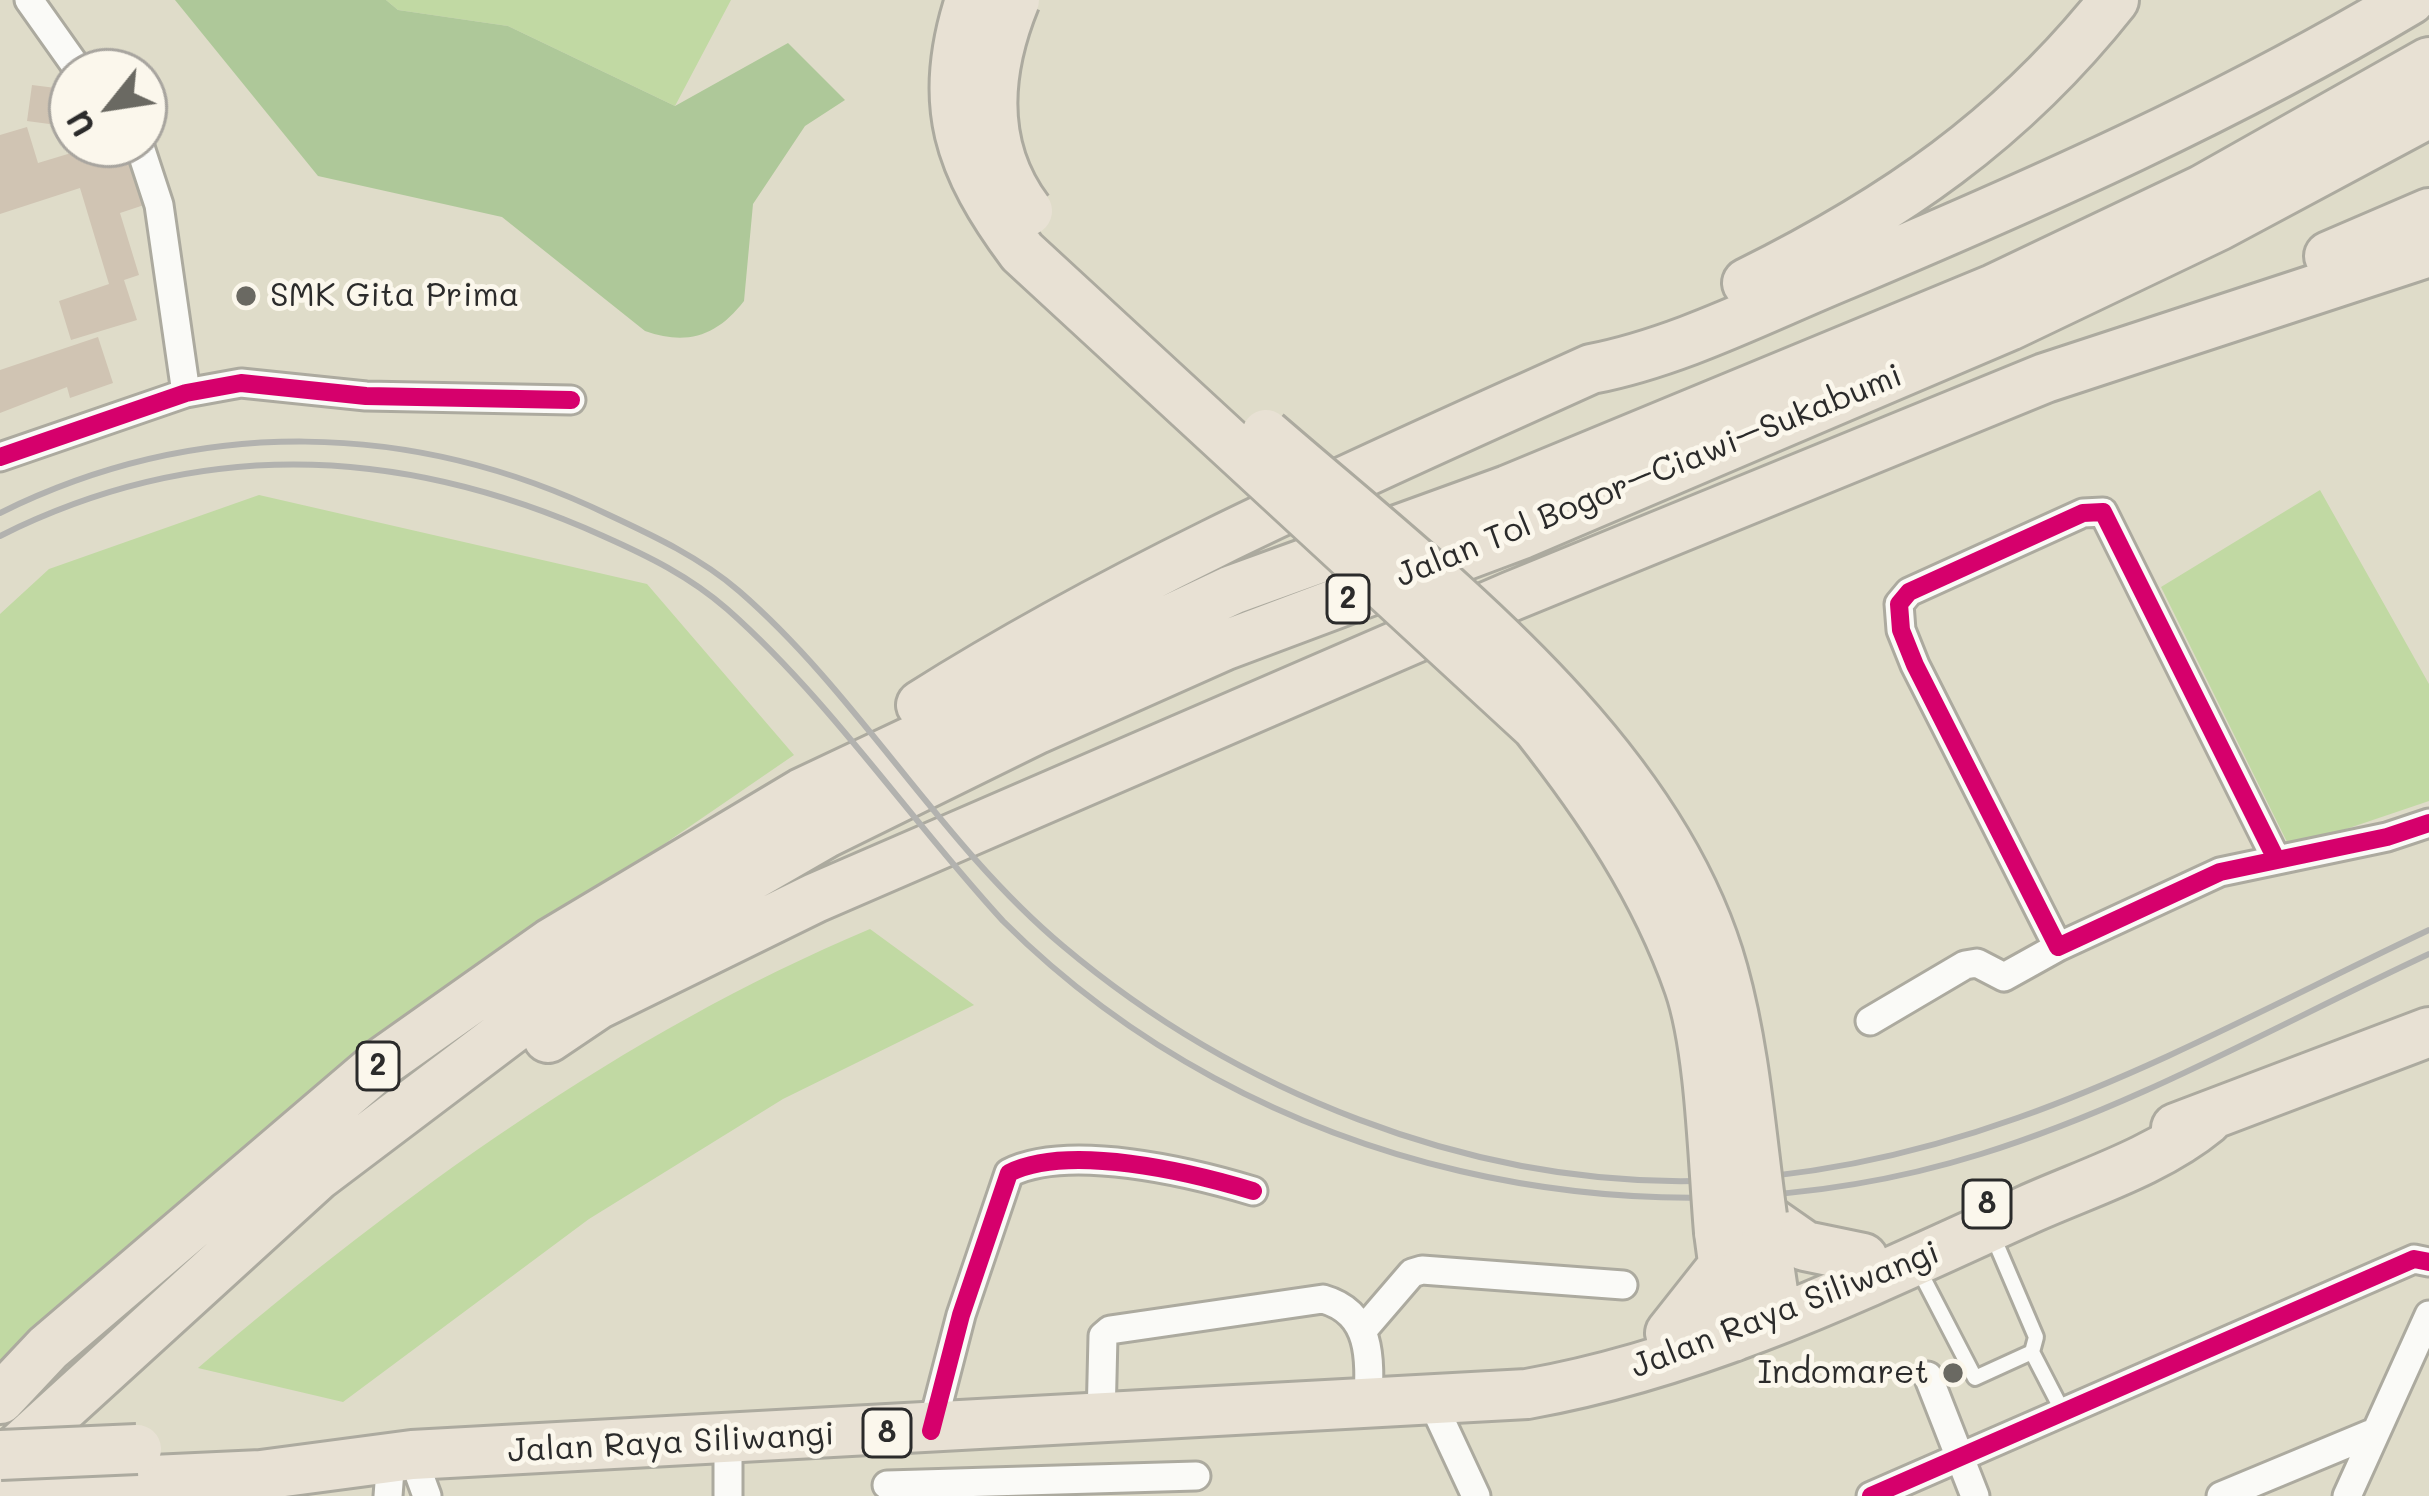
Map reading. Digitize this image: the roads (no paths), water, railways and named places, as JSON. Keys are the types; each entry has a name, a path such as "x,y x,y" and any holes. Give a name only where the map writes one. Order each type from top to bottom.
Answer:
{"highway":[{"path":"970,0 958,38 952,92 960,145 980,195 1022,252 1491,683 1535,726 1602,809 1650,898 1690,990 1745,1282"},
{"path":"1015,0 992,69 994,136 1006,174 1047,237 1103,293 1446,590 1568,710 1642,805 1686,882 1723,970 1745,1282"},
{"path":"802,793 853,748 1020,643 1267,518 1591,369 1848,233 1938,174 2008,114 2114,0"},
{"path":"1591,369 1647,356 2151,142 2304,63 2410,0"},
{"name":"Jalan Tol Bogor–Ciawi–Sukabumi","path":"0,1399 48,1348 384,1061 551,943 802,793 1232,590 1508,490 1994,289 2202,190 2429,62"},
{"name":"Jalan Tol Bogor–Ciawi–Sukabumi","path":"0,1465 317,1176 595,966 826,833 1037,729 1223,646 1522,534 2009,326 2218,226 2429,113"},
{"path":"2204,325 2270,285 2429,212"},
{"path":"317,1176 356,1171 378,1159 597,1006 815,898 1512,596 2045,378 2429,252"},
{"name":"Jalan Raya Siliwangi","path":"0,1487 162,1477 289,1449 397,1473 728,1439 908,1432 1561,1388 1745,1282 1894,1254 1985,1217 2099,1155 2207,1120 2429,1032"},
{"path":"1745,1282 1805,1246 1894,1254"},
{"name":"Jalan Raya Siliwangi","path":"1409,1398 1670,1334 1745,1282"},
{"name":"Jalan Raya Siliwangi","path":"0,1455 162,1477"}],"street":[{"path":"29,0 63,48"},
{"path":"147,168 159,206 185,393"},
{"path":"0,457 50,435 185,393 241,383 366,396 571,400"},
{"path":"2059,947 1915,665 1897,610 1909,592 2083,513 2103,512 2113,524 2276,860"},
{"path":"1870,1021 1965,965 1977,963 2003,977 2204,878 2429,823"},
{"path":"1196,1476 888,1491 908,1432 961,1315 1009,1173 1038,1162 1073,1160 1253,1191"},
{"path":"1870,1496 2414,1259 2429,1262"},
{"path":"1364,1330 1412,1273 1423,1270 1623,1285"},
{"path":"1101,1420 1102,1336 1119,1327 1322,1299 1342,1304 1364,1330 1476,1496"},
{"path":"2347,1496 2429,1315"},
{"path":"1928,1376 1975,1496"},
{"path":"2221,1496 2374,1432"},
{"path":"728,1439 728,1496"}],"lane":[{"path":"1985,1217 2036,1337 2032,1352 2063,1412"},
{"path":"1894,1254 1976,1378 2032,1352"}],"railway":[{"path":"0,513 75,481 151,459 228,446 305,442 382,447 459,461 535,484 609,515 693,558 739,591 823,676 938,816 1019,905 1130,998 1279,1085 1358,1119 1441,1147 1525,1166 1610,1178 1695,1181 1796,1173 1892,1155 1984,1129 2074,1096 2429,930"},
{"path":"0,536 75,504 150,481 226,468 302,465 377,470 453,484 528,506 603,536 698,586 727,609 801,682 1003,921 1103,1007 1214,1078 1334,1133 1460,1171 1590,1193 1722,1197 1853,1184 1981,1154 2096,1112 2429,954"}],"place":[{"name":"SMK Gita Prima","path":"246,296"},
{"name":"Indomaret","path":"1953,1373"}]}
